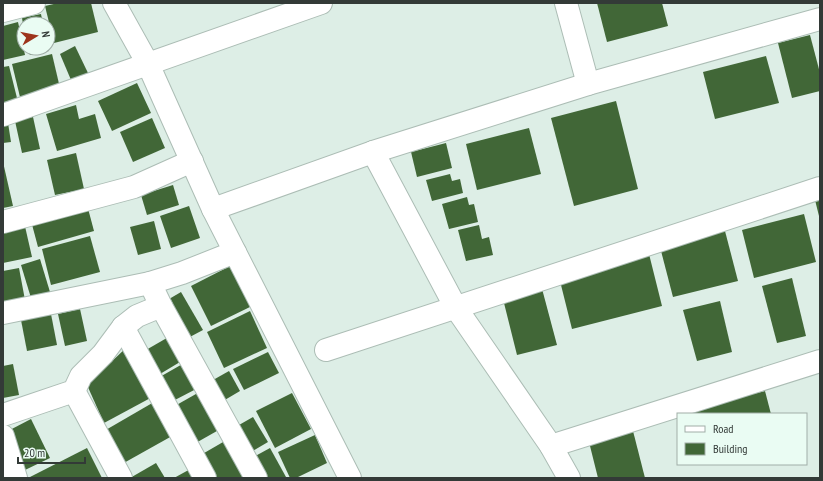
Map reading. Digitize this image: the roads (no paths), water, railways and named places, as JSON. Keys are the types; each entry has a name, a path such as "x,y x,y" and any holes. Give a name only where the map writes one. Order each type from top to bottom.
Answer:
{"street":[{"path":"3,11 34,3"},
{"path":"114,3 148,64 213,209 350,478"},
{"path":"3,115 320,3"},
{"path":"566,3 588,84"},
{"path":"213,209 373,152 588,84 820,19"},
{"path":"373,152 456,308 551,446 569,478"},
{"path":"3,222 134,187 192,161"},
{"path":"326,350 820,188"},
{"path":"3,313 150,283 182,273 235,252"},
{"path":"150,283 161,306 256,478"},
{"path":"3,415 74,391 81,376 103,354 123,327 137,316 161,306"},
{"path":"123,327 205,478"},
{"path":"551,446 820,361"},
{"path":"74,391 121,478"},
{"path":"3,436 11,474"}]}
